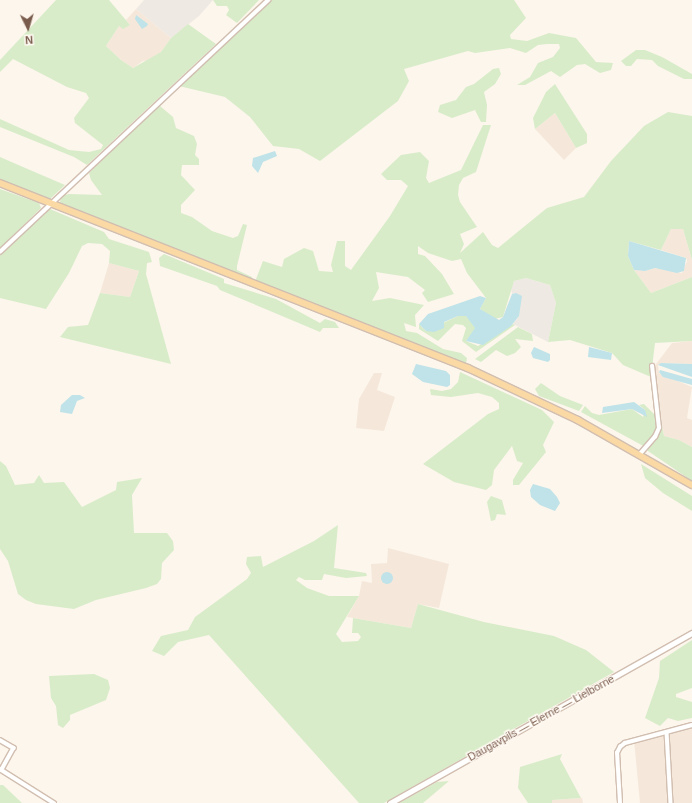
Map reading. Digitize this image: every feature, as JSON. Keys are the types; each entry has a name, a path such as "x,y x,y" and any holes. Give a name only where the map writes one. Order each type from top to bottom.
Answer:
{"main road":[{"path":"0,183 468,368 578,420 692,485"},
{"name":"Daugavpils — Elerne — Lielborne","path":"390,803 692,633"}],"street":[{"path":"0,252 50,203 268,0"},
{"path":"640,454 655,437 659,428 652,366"},
{"path":"620,803 617,753 626,743 692,725"},
{"path":"667,732 671,803"},
{"path":"0,740 14,748 1,769 54,803"}],"shaded area":[{"path":"144,0 213,0 199,16 171,38 136,9"},
{"path":"136,9 171,38 161,52 151,60 143,61 133,68 121,60 106,46 119,26 130,25 126,20"},
{"path":"555,113 576,148 564,160 535,129"},
{"path":"671,229 683,229 692,260 692,277 651,293 634,270 645,271 655,268 682,273 687,261 686,258 661,250"},
{"path":"109,263 139,271 130,297 100,293"},
{"path":"526,278 550,285 556,303 548,342 513,324 519,316 516,293 512,294 511,288 514,281"},
{"path":"692,341 692,364 664,363 658,365 659,373 692,387 687,418 692,420 692,447 679,440 664,436 653,368 672,343"},
{"path":"374,373 382,373 377,390 395,397 384,431 356,428 359,399"},
{"path":"388,548 449,564 439,608 418,604 411,628 347,617 359,596 362,581 372,583 371,564 387,563"},
{"path":"692,727 692,803 640,803 634,740"},
{"path":"582,798 583,803 552,803 551,800"}],"green space":[{"path":"56,0 109,0 130,25 123,29 119,26 106,46 121,60 133,68 161,52 171,38 188,24 216,44 87,165 74,157 0,127 0,119 69,150 89,152 101,149 103,145 75,123 74,118 89,98 86,93 67,87 13,59 0,72 0,60"},
{"path":"213,0 259,0 237,23 226,15 229,10 227,6 217,6"},
{"path":"272,0 514,0 526,18 510,35 511,39 527,41 549,33 576,38 596,62 613,63 611,70 600,73 585,64 577,65 560,77 551,71 525,85 517,85 530,77 538,63 553,57 560,48 559,44 547,44 538,45 526,53 510,48 475,53 468,51 404,69 409,81 398,101 320,161 299,149 273,146 250,117 225,97 179,86"},
{"path":"636,50 645,50 662,57 692,74 692,79 684,79 658,66 652,60 637,59 631,66 626,66 621,61"},
{"path":"499,68 501,74 495,84 484,92 487,105 486,122 481,122 475,110 452,118 438,112 440,105 456,100 466,87 474,84 493,69"},
{"path":"555,84 587,134 587,143 576,148 555,113 535,129 533,118 546,92"},
{"path":"160,106 173,117 176,128 194,136 197,144 195,155 199,159 199,165 182,165 181,175 195,190 181,205 181,213 192,217 212,231 233,238 238,236 243,224 247,225 237,270 252,277 251,280 63,206 60,202 61,196 69,194 102,195 91,180 89,173 156,107"},
{"path":"668,112 692,116 692,260 683,229 671,229 661,250 629,241 628,256 634,270 651,293 692,277 692,341 655,343 651,377 623,365 612,353 570,340 548,342 556,303 550,285 526,278 514,281 503,317 495,319 480,309 486,298 467,273 461,259 452,261 428,253 418,246 418,254 425,256 442,274 454,294 428,302 422,293 425,290 408,277 376,272 379,288 372,301 390,298 424,305 415,315 416,327 404,323 406,331 417,333 443,349 461,353 467,358 466,364 257,283 256,279 263,261 282,267 284,259 304,248 313,251 319,271 333,272 331,265 337,241 345,241 345,266 351,270 390,216 408,186 401,180 387,180 381,174 401,155 420,152 429,161 426,178 429,183 461,170 483,125 491,125 476,172 463,178 459,185 458,195 460,202 477,227 460,234 464,244 460,253 483,232 492,245 498,248 547,208 584,197 611,161 644,126"},
{"path":"0,157 65,185 50,199 0,179"},
{"path":"0,189 39,203 41,208 0,248"},
{"path":"50,209 104,232 109,239 149,252 152,262 147,263 146,274 171,364 60,337 68,327 88,325 100,293 130,297 139,271 109,263 110,251 102,244 88,243 82,246 69,273 46,309 0,298 0,254"},
{"path":"164,254 224,279 224,283 276,299 320,323 325,319 335,322 339,328 323,328 320,332 220,290 217,286 160,266 159,258"},
{"path":"458,316 466,316 473,323 476,328 466,341 478,346 513,324 515,325 476,352 462,341 466,328 463,325 455,324 438,341 419,329 419,324 426,331"},
{"path":"518,327 532,334 533,341 515,339 521,347 515,353 507,356 496,350 481,362 475,359"},
{"path":"460,372 542,410 554,422 543,445 546,452 519,485 513,485 513,480 523,463 517,461 512,446 494,470 492,485 486,490 454,482 423,464 488,414 499,409 499,403 492,397 478,393 451,397 431,395 430,389 442,391 451,389 458,382"},
{"path":"541,383 560,396 583,405 579,411 539,396 535,389"},
{"path":"644,404 661,421 664,436 679,440 692,447 692,481 648,451 647,448 581,412 585,406 592,413 599,415 632,409 643,417 645,410 639,405"},
{"path":"0,461 6,466 15,485 34,483 39,475 44,483 64,482 82,507 116,490 117,482 142,478 132,495 134,533 167,533 173,541 174,550 162,563 161,579 157,584 146,588 96,600 74,609 36,604 26,600 18,594 8,561 0,549"},
{"path":"641,464 692,496 692,511 663,493 645,478"},
{"path":"491,496 502,500 506,515 497,514 495,520 491,521 487,502"},
{"path":"338,525 334,568 366,573 367,576 346,578 324,574 322,580 305,580 299,577 296,580 307,588 329,596 359,596 336,634 342,642 358,641 361,637 358,633 352,633 353,618 411,628 418,604 484,622 554,636 586,650 614,672 384,803 359,803 209,635 178,642 164,656 152,651 161,636 188,630 195,617 247,579 251,573 246,564 247,557 261,556 263,567 314,541"},
{"path":"692,640 692,688 676,694 676,697 692,702 692,718 678,721 668,718 660,726 645,718 659,678 660,661"},
{"path":"94,674 108,680 110,688 106,700 70,715 70,720 63,728 58,725 56,706 51,698 49,676"},
{"path":"562,754 560,759 581,798 552,800 552,803 528,803 518,788 520,767"},
{"path":"449,781 423,803 399,803 437,782"},
{"path":"0,785 3,785 22,803 0,803"}],"water":[{"path":"136,15 148,24 147,26 142,29 135,19"},
{"path":"275,151 277,156 263,162 258,173 252,166 253,158"},
{"path":"629,241 686,258 684,271 677,273 655,268 645,271 634,270 628,256"},
{"path":"516,293 522,296 519,316 511,326 483,345 466,341 475,328 466,316 458,316 444,322 444,328 434,332 426,331 419,324 428,314 480,296 486,298 480,309 499,320 503,317 512,294"},
{"path":"534,347 550,354 550,360 548,362 533,358 531,353"},
{"path":"589,347 612,353 611,360 588,357"},
{"path":"661,363 692,364 692,377 658,365"},
{"path":"416,364 446,371 450,375 450,385 447,387 423,382 412,374"},
{"path":"660,370 692,379 692,385 663,377 659,372"},
{"path":"72,395 80,395 85,398 77,401 72,414 60,412 61,405"},
{"path":"634,402 645,410 647,417 632,409 602,413 603,407"},
{"path":"533,484 550,489 557,497 560,503 555,511 540,505 531,497 530,490"},
{"path":"387,572 391,574 393,578 391,582 387,584 383,582 381,578 383,574"}]}
